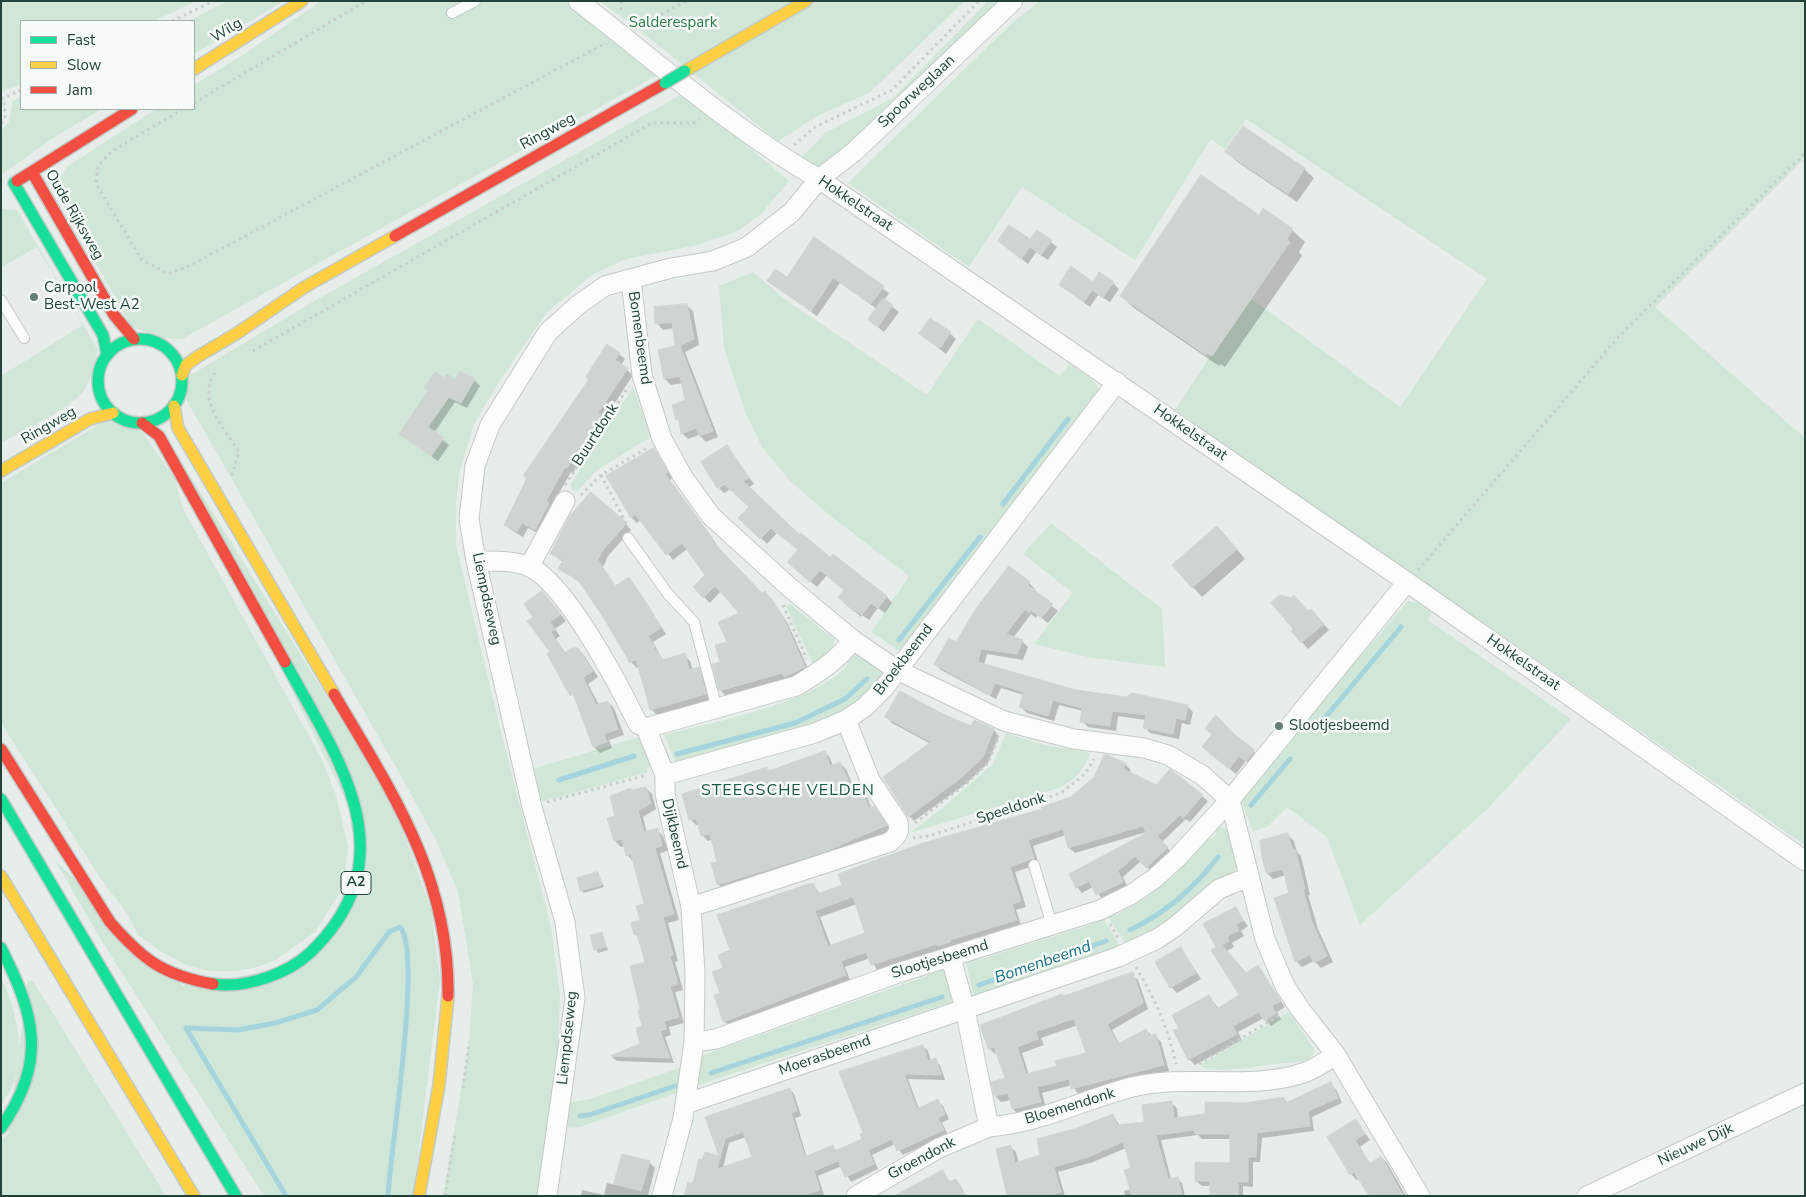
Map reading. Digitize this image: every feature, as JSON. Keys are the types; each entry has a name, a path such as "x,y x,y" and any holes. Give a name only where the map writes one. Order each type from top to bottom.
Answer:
{"main road":[{"name":"Wilg","path":"195,68 302,1"},
{"name":"Ringweg","path":"182,374 186,365 197,357 239,332 303,288 806,1"},
{"path":"32,172 130,110"},
{"name":"Oude Rijksweg","path":"1,191 32,172 114,315 134,339"},
{"path":"14,183 97,325 103,336 108,354"},
{"name":"Ringweg","path":"245,313 303,288"},
{"path":"134,339 154,341 166,349 175,356 182,374 179,396 174,406 154,420 142,423 131,422 113,413 105,404 99,389 100,370 114,346 134,339"},
{"path":"166,349 184,345"},
{"name":"Ringweg","path":"87,402 99,389"},
{"path":"174,406 178,428 398,803 424,859 446,938 449,979 447,1032 420,1196"},
{"name":"Ringweg","path":"1,471 90,419 113,413"},
{"name":"A2","path":"1,749 110,922 131,946 156,964 185,979 212,984 236,984 257,981 279,973 305,959 325,942 352,899 359,874 361,845 359,820 348,783 335,753 159,436 142,423"},
{"path":"1,799 236,1196"},
{"path":"1,876 194,1196"},
{"path":"1,948 23,995 34,1051 28,1082 14,1112 1,1128"}],"street":[{"name":"Hokkelstraat","path":"578,1 780,157 819,179 1117,382 1407,582 1805,861"},
{"name":"Spoorweglaan","path":"819,179 855,151 1013,1"},
{"name":"Liempdseweg","path":"547,1196 575,998 565,922 532,807 476,561 469,519 475,466 490,425 548,332 578,305 605,286 671,268 713,261 746,247 792,212 819,179"},
{"name":"Bomenbeemd","path":"631,280 642,375 662,439 683,478 711,516 788,586 853,640 897,670 1004,721 1074,739 1144,748 1168,755 1202,775 1230,800"},
{"name":"Broekbeemd","path":"665,774 815,733 846,720 865,707 884,688 1117,382"},
{"path":"529,567 565,501"},
{"name":"Dijkbeemd","path":"476,561 507,562 529,567 547,580 561,595 596,646 638,724 646,728 665,774 665,794 691,907 694,973 694,1042 685,1104 662,1196"},
{"name":"Slootjesbeemd","path":"694,1042 716,1038 898,973 1100,910 1132,894 1155,878 1230,800 1407,582"},
{"path":"646,728 796,686 814,676 843,654 853,640"},
{"path":"691,907 890,842 898,835 898,822 870,780 846,720"},
{"path":"1230,800 1265,939 1285,986 1336,1055 1420,1196"},
{"path":"964,1009 1128,952 1157,939 1176,926 1219,889 1249,877"},
{"path":"951,958 989,1127"},
{"name":"Moerasbeemd","path":"685,1104 964,1009"},
{"name":"Bloemendonk","path":"989,1127 1052,1115 1132,1087 1180,1080 1244,1083 1280,1079 1308,1072 1336,1055"},
{"name":"Nieuwe Dijk","path":"1587,1196 1805,1093"},
{"name":"Groendonk","path":"856,1196 939,1148 989,1127"}],"lane":[{"path":"452,13 476,1"},
{"path":"1,300 24,338"},
{"path":"628,538 668,594 694,622 717,709"},
{"path":"1034,865 1052,925"}],"path":[{"path":"174,20 214,1"},
{"path":"195,102 366,1"},
{"path":"181,110 112,151 98,166 96,184 141,259 168,274 191,265 686,1"},
{"name":"Spoorweglaan","path":"780,157 814,127 892,90 979,1"},
{"path":"1,123 5,118 2,98 20,90"},
{"path":"248,354 652,123 693,123 703,118 712,106"},
{"path":"1407,582 1622,333 1805,153"},
{"path":"222,368 214,373 208,388 210,405 239,452 231,479"},
{"name":"Buurtdonk","path":"642,375 626,388 565,484 565,501 582,494 601,475 662,439"},
{"path":"601,475 628,523 628,538"},
{"path":"788,586 782,602 814,676"},
{"path":"898,835 935,808 988,763 1004,721"},
{"name":"Speeldonk","path":"898,835 911,838 929,836 1061,792 1086,774 1096,757 1100,743"},
{"path":"532,807 648,774 665,774"},
{"path":"1100,910 1128,952 1155,999 1165,1021 1180,1080 1196,1065 1297,1004"},
{"path":"462,1093 469,1038"},
{"path":"445,1196 456,1130"}],"green space":[{"path":"1,1 196,1 156,20 20,20 20,84 1,92"},
{"path":"227,1 284,1 195,53 195,20 191,20"},
{"path":"321,1 566,1 661,73 182,339 164,338 132,327 57,195 59,180 68,166 154,110 195,110 195,84 246,53"},
{"name":"Salderespark","path":"599,1 965,1 869,93 819,115 778,141 629,22"},
{"path":"988,1 1007,1 818,173 800,159 825,133 893,98"},
{"path":"1040,1 1805,1 1805,158 1655,307 1805,438 1805,845 1175,410 1249,297 1400,407 1487,279 1246,119 1225,149 1211,139 1135,260 1022,187 969,267 848,183 1012,23"},
{"path":"684,93 789,181 761,214 738,231 693,246 626,259 592,275 547,312 502,377 474,424 460,470 456,502 456,545 551,927 560,995 556,1097 541,1196 443,1196 469,1044 473,984 458,892 436,840 397,769 186,399 189,376 316,300"},
{"path":"20,98 20,110 100,110 53,138 1,175 1,130 9,122 13,101"},
{"path":"1,209 17,210 98,350 89,382 81,394 48,418 1,443 1,376 83,325 37,247 1,268"},
{"path":"753,272 787,301 927,395 978,319 1060,376 1069,364 1091,379 1100,392 904,654 871,632 909,576 833,518 790,481 762,447 746,414 724,348 719,286"},
{"path":"633,387 651,437 598,469 577,491 572,490 571,484"},
{"path":"108,419 142,432 175,479 183,509 321,758 336,795 348,847 345,872 338,895 315,932 274,961 254,968 234,971 211,971 188,966 162,952 138,935 128,915 101,879 1,723 1,483"},
{"path":"171,445 393,804 431,909 440,980 413,1196 264,1196 98,935 55,860 183,986 308,965 368,845"},
{"path":"1051,523 1162,609 1165,667 1088,657 1034,644 1073,593 1023,554"},
{"path":"1408,601 1418,603 1432,612 1428,620 1571,719 1488,808 1360,925 1327,837 1287,807 1267,827 1253,831 1240,796"},
{"path":"790,604 834,639 833,648 813,664 786,606"},
{"path":"853,651 883,671 884,674 863,700 824,723 677,766 664,735 760,710 808,692 829,681 847,667 847,658"},
{"path":"1006,733 1041,744 1090,753 1085,765 1078,774 1059,788 910,833 945,806 993,764"},
{"path":"643,736 654,765 647,768 648,772 537,803 529,770"},
{"path":"1216,826 1229,830 1238,864 1235,870 1179,915 1127,946 1106,913 1117,915 1140,902 1178,873 1179,864 1190,860 1209,838 1211,840 1217,833 1211,828"},
{"path":"1101,915 1122,949 974,996 965,959 972,955 981,959 1093,924"},
{"path":"936,968 945,970 954,1001 698,1085 701,1056 932,974"},
{"path":"1,977 13,1008 19,1041 16,1075 10,1091 1,1105"},
{"path":"28,981 33,981 166,1196 1,1196 1,1141 8,1135"},
{"path":"1289,1012 1314,1049 1313,1055 1306,1060 1238,1069 1219,1070 1201,1067 1202,1064"},
{"path":"682,1067 679,1092 580,1127 563,1128 567,1103 590,1099"}],"building":[{"path":"1243,126 1305,168 1288,194 1225,152"},
{"path":"1201,175 1259,215 1263,208 1293,229 1287,239 1290,242 1212,356 1207,353 1206,355 1120,296"},
{"path":"1009,225 1030,239 1037,230 1052,240 1041,255 1030,247 1021,259 998,241"},
{"path":"814,237 884,286 871,304 833,278 811,311 767,281 775,269 787,277"},
{"path":"1071,266 1093,282 1099,272 1114,282 1103,297 1092,290 1084,302 1059,285"},
{"path":"883,298 893,305 878,327 868,320"},
{"path":"687,304 694,339 680,346 713,431 699,436 696,428 681,434 679,419 676,420 672,405 685,400 680,376 664,379 658,350 675,346 672,322 655,324 654,307"},
{"path":"930,318 951,332 940,348 919,334"},
{"path":"607,344 620,353 615,360 628,368 598,413 601,415 567,468 565,467 546,501 549,503 535,530 522,523 517,532 504,525 527,478 523,476 589,379 586,377"},
{"path":"460,371 475,379 461,403 449,397 428,427 444,438 431,456 399,434 428,391 424,388 435,372 444,378 447,374 455,380"},
{"path":"727,445 749,478 743,481 800,535 801,533 830,557 833,554 887,596 878,608 871,603 862,615 855,610 854,612 838,597 844,590 820,570 810,582 787,562 798,550 778,533 771,528 760,539 738,518 749,507 724,484 717,488 701,462"},
{"path":"654,448 668,472 665,474 713,539 711,540 762,593 765,591 783,617 805,667 784,677 782,673 719,691 712,664 720,662 715,645 727,642 718,622 739,613 715,586 703,598 693,587 705,575 682,543 666,555 635,514 631,518 606,476"},
{"path":"591,492 627,523 602,551 598,560 615,586 629,577 649,607 661,628 648,636 655,648 653,651 656,650 662,660 685,653 689,670 699,667 706,694 650,710 636,659 630,663 605,620 578,580 558,569 563,560 550,554 569,517"},
{"path":"1217,526 1237,549 1192,588 1172,565"},
{"path":"1009,566 1030,582 1028,585 1053,604 1041,618 1031,610 1029,613 1025,609 1006,634 1023,640 1017,654 981,649 978,662 1076,690 1127,697 1132,693 1188,705 1185,720 1176,718 1173,734 1143,728 1146,715 1112,711 1110,726 1080,722 1082,708 1053,700 1048,716 1019,707 1024,692 995,683 990,695 934,664 949,638 956,642 975,610"},
{"path":"542,591 561,614 550,622 555,629 551,632 564,653 573,648 578,648 593,671 583,677 596,705 608,701 618,729 604,734 607,742 593,747 573,694 570,696 547,654 550,652 527,621 533,617 524,604"},
{"path":"1280,595 1291,598 1294,595 1308,611 1311,609 1324,624 1301,643 1291,631 1293,629 1271,603"},
{"path":"900,691 943,714 971,726 974,720 994,729 983,757 961,778 908,817 883,777 931,742 885,717"},
{"path":"1216,715 1234,734 1255,750 1246,761 1239,756 1229,769 1202,747 1212,734 1205,729"},
{"path":"825,751 830,766 840,762 854,793 861,790 869,808 874,806 887,825 824,852 717,885 711,863 717,862 710,834 701,836 696,819 689,820 682,794 767,767 768,771"},
{"path":"1105,754 1126,763 1123,769 1156,785 1170,769 1203,795 1183,818 1180,815 1157,836 1168,847 1146,868 1135,856 1118,871 1123,882 1096,895 1089,881 1076,888 1069,874 1146,833 1143,826 1068,848 1063,829 1028,840 1034,858 1010,867 1021,901 1012,904 1017,920 950,940 950,942 938,946 937,944 871,965 866,952 841,961 846,975 723,1022 714,995 720,993 712,972 723,968 718,955 730,950 717,915 808,884 814,884 817,894 842,885 838,874 923,843 1042,809 1041,807 1071,797 1094,777","holes":["853,897 865,933 828,946 815,911"]},
{"path":"646,787 651,803 638,811 644,832 658,828 662,846 655,848 674,914 663,917 673,955 670,956 678,984 670,986 679,1017 664,1021 666,1029 660,1031 670,1058 610,1056 640,1044 636,1028 642,1026 638,1010 640,1009 630,966 645,962 637,934 634,935 631,923 640,920 636,906 644,904 631,854 626,856 622,839 614,841 607,818 615,816 610,796 631,788 631,790"},
{"path":"1288,833 1292,849 1295,849 1312,922 1327,956 1314,963 1310,955 1295,962 1274,898 1289,893 1283,869 1266,873 1262,857 1260,841"},
{"path":"598,872 602,885 580,891 577,878"},
{"path":"1236,907 1243,920 1236,925 1239,930 1227,937 1229,941 1222,945 1246,973 1258,965 1281,1001 1272,1006 1276,1013 1264,1021 1259,1012 1233,1026 1237,1034 1188,1060 1173,1030 1179,1029 1172,1015 1209,995 1217,1009 1239,995 1211,950 1216,947 1203,924"},
{"path":"602,932 606,947 594,950 590,936"},
{"path":"1181,947 1196,973 1170,988 1155,962"},
{"path":"1133,972 1143,1003 1107,1024 1118,1044 1146,1029 1149,1036 1156,1034 1164,1065 1071,1089 1069,1079 1037,1087 1041,1102 1012,1109 1008,1093 994,1096 991,1082 1005,1078 994,1047 988,1049 980,1025 1062,994 1063,996","holes":["1074,1019 1086,1053 1055,1061 1057,1066 1026,1074 1017,1047 1038,1039 1036,1032"]},
{"path":"923,1045 928,1061 936,1058 941,1075 904,1074 917,1109 938,1099 945,1114 938,1118 944,1130 897,1151 892,1139 868,1150 874,1164 845,1177 838,1161 814,1171 820,1190 801,1196 684,1196 688,1182 693,1183 699,1159 702,1160 705,1152 719,1156 705,1117 790,1088 797,1111 791,1113 805,1157 833,1145 835,1151 862,1139 860,1134 863,1133 839,1072","holes":["743,1132 752,1157 717,1169 725,1139"]},
{"path":"1331,1082 1338,1098 1308,1111 1310,1126 1257,1133 1256,1157 1248,1157 1248,1182 1238,1182 1238,1196 1210,1196 1210,1181 1195,1181 1195,1162 1230,1163 1230,1134 1195,1134 1195,1130 1156,1135 1168,1179 1178,1177 1182,1196 1132,1196 1124,1170 1131,1168 1123,1142 1088,1157 1054,1167 1061,1192 1049,1196 1007,1196 996,1149 1011,1145 1015,1163 1040,1155 1037,1139 1077,1128 1113,1114 1117,1125 1144,1122 1142,1105 1172,1101 1174,1118 1205,1114 1205,1102 1244,1103 1284,1097 1285,1103"},
{"path":"1356,1119 1365,1134 1355,1140 1369,1164 1381,1156 1403,1196 1369,1196 1354,1172 1350,1175 1327,1137"},
{"path":"622,1154 650,1161 641,1191 614,1184"},
{"path":"943,1170 949,1182 956,1179 966,1196 894,1196"}],"waterway":[{"path":"1003,504 1068,419"},
{"path":"899,640 980,537"},
{"path":"1319,725 1401,627"},
{"path":"677,754 795,723 845,699 867,679"},
{"path":"559,780 634,756"},
{"path":"1251,805 1290,759"},
{"path":"1130,930 1156,916 1178,899 1218,857"},
{"path":"286,1196 186,1028 238,1030 275,1023 317,1010 356,977 389,932 400,927 406,944 408,973 407,1011 388,1196"},
{"name":"Bomenbeemd","path":"979,985 1106,941"},
{"path":"711,1073 942,997"},
{"path":"580,1116 589,1115 675,1086"}],"traffic: fast":[{"path":"665,83 685,71"},
{"path":"14,183 103,335 107,354"},
{"path":"140,339 156,342 170,351 179,365 182,381 179,397 170,411 156,420 140,423 124,420 110,411 101,397 98,381 101,365 110,351 124,342 140,339"},
{"path":"213,984 225,985 252,982 278,973 301,960 311,952 340,916 356,880 360,844 355,807 343,771 285,662"},
{"path":"1,799 236,1196"},
{"path":"1,948 22,996 29,1018 31,1039 30,1060 25,1081 16,1104 1,1128"}],"traffic: slow":[{"path":"195,68 302,1"},
{"path":"685,71 806,1"},
{"path":"182,375 186,365 197,357 239,332 303,288 395,236"},
{"path":"174,406 178,428 334,694"},
{"path":"1,471 90,419 113,413"},
{"path":"1,876 194,1196"},
{"path":"419,1196 439,1085 448,996"}],"traffic: jam":[{"path":"395,236 665,83"},
{"path":"17,181 130,110"},
{"path":"32,172 114,315 134,339"},
{"path":"142,423 159,436 285,662"},
{"path":"334,694 396,802 414,838 428,874 439,913 446,953 448,996"},
{"path":"1,749 110,922 133,946 155,964 180,976 213,984"}],"place":[{"name":"Carpool Best-West A2","path":"34,297"},
{"name":"Slootjesbeemd","path":"1279,726"}],"district":[{"name":"STEEGSCHE VELDEN","path":"788,791"}]}
